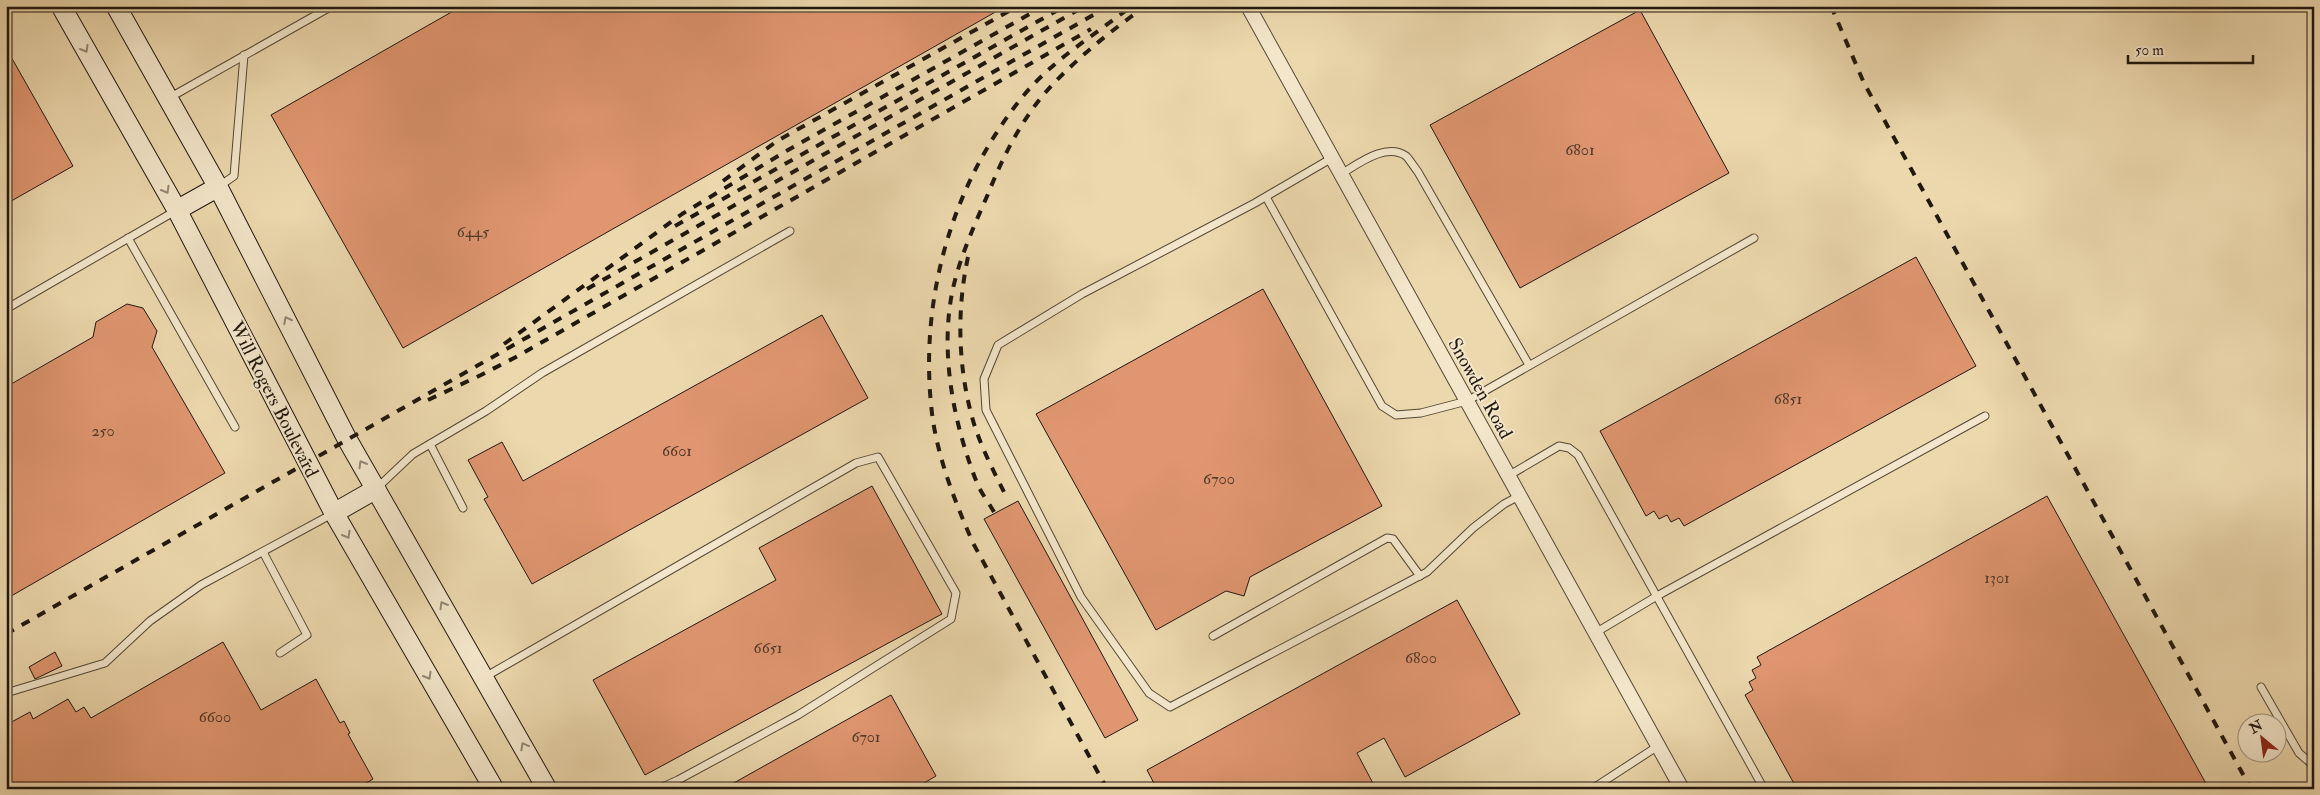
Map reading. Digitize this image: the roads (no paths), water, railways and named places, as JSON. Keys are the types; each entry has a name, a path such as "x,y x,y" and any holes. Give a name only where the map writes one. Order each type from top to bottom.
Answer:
{"main road":[{"name":"Will Rogers Boulevard","path":"61,6 177,210 334,513 494,789"},
{"path":"116,6 218,187 347,439 548,789"},
{"path":"177,210 218,187"},
{"path":"334,513 376,489"}],"street":[{"name":"Snowden Road","path":"1248,6 1682,789"}],"lane":[{"path":"168,98 332,6"},
{"path":"218,187 234,176 244,55"},
{"path":"1341,174 1378,153 1396,152 1406,156 1418,172 1529,366"},
{"path":"1332,158 1266,197 1082,294 998,345 984,379 986,410 1082,597 1149,692 1170,706 1427,572 1474,528 1504,504 1519,496"},
{"path":"1266,197 1382,406 1396,415 1420,413 1466,401 1754,238"},
{"path":"6,309 177,210"},
{"path":"376,489 413,454 486,411 542,373 790,231"},
{"path":"128,238 235,427"},
{"path":"1595,633 1657,596 1985,416"},
{"path":"430,444 463,508"},
{"path":"1508,476 1559,446 1569,448 1578,455 1764,789"},
{"path":"485,677 856,463 878,457 956,593 951,620 798,714 678,780 658,789"},
{"path":"6,693 105,663 150,621 201,586 334,513"},
{"path":"1213,636 1387,538 1393,539 1420,576"},
{"path":"262,552 307,635 280,653"},
{"path":"2262,687 2300,753 2314,766"},
{"path":"1592,789 1658,746"}],"railway":[{"path":"723,181 777,141 1018,6"},
{"path":"504,344 682,214 788,150 1044,6"},
{"path":"675,226 1065,6"},
{"path":"587,289 1085,6"},
{"path":"6,634 1109,6"},
{"path":"994,512 979,487 969,461 951,390 948,341 949,317 952,293 959,268 972,230 1001,164 1015,136 1032,109 1053,84 1086,53 1109,33 1146,6"},
{"path":"1831,6 1864,83 2251,789"},
{"path":"1107,789 973,543 955,499 944,468 933,421 929,378 930,334 935,291 958,207 976,168 998,130 1035,82 1074,49 1129,8"},
{"path":"428,400 516,357 1091,29"},
{"path":"968,257 960,321 965,385 978,436 1006,496"}]}
